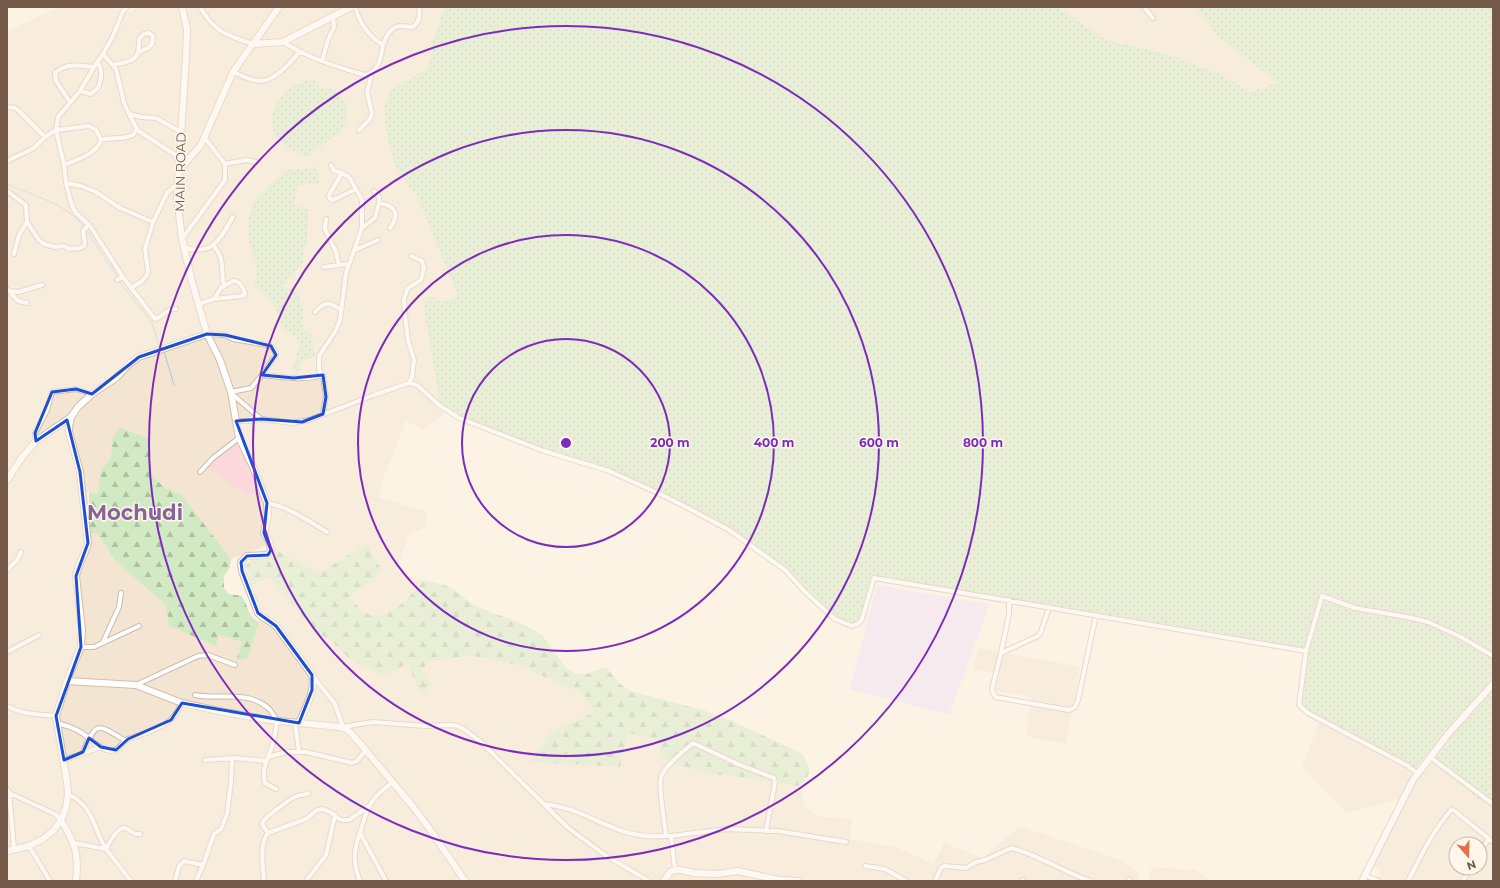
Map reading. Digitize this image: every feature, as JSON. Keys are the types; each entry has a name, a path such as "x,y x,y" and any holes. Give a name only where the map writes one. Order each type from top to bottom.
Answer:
{"street":[{"path":"127,7 123,11 113,36 103,54 80,90 58,117 56,130 72,206 86,228 120,278 131,288 155,319 159,318 169,310 176,309"},
{"name":"MAIN ROAD","path":"182,7 187,29 177,197 183,247 206,334 220,360 231,392 239,438 253,467 267,503"},
{"path":"200,7 214,27 227,36 253,44 283,42 350,7"},
{"path":"179,170 201,145 233,72 279,7"},
{"path":"355,7 360,21 367,32 375,41 383,45"},
{"path":"283,42 300,52 322,61 365,75 370,74 374,71 379,62 383,45 389,33 398,26 413,27 417,23 420,16 419,7"},
{"path":"1144,7 1153,18"},
{"path":"322,61 328,40 334,27 332,17"},
{"path":"114,65 132,60 136,57 139,39 144,34 149,33 152,36 152,44 148,48 138,52"},
{"path":"233,72 259,81 266,81 279,72 300,52"},
{"path":"103,54 114,65 119,78 124,103 137,130 180,158"},
{"path":"80,90 91,94 98,88 102,73 100,65 97,62"},
{"path":"70,102 56,81 55,73 62,67 94,67"},
{"path":"359,130 372,116 372,110 367,92 371,77 370,74"},
{"path":"7,107 15,108 19,111 45,137"},
{"path":"129,114 141,117 156,118 181,132"},
{"path":"7,161 34,148 45,137 56,130 89,126 96,130 101,140"},
{"path":"64,165 88,154 98,147 101,140 107,138 129,137 137,130"},
{"path":"182,239 226,180 225,164 205,138"},
{"path":"225,164 246,160 256,162"},
{"path":"323,414 326,397 323,375 319,370 319,356 336,330 340,320 348,264 355,250 362,228 362,201 349,177 333,170 331,165"},
{"path":"342,173 329,195 330,199 333,200 356,189"},
{"path":"66,183 81,186 96,192 120,208 153,222"},
{"path":"131,288 141,282 148,271 145,249 153,222 168,193 178,183"},
{"path":"362,228 375,218 379,197 374,191"},
{"path":"7,192 26,205 27,222 39,240 44,244 55,247 64,246 68,249 80,248 84,246 86,228"},
{"path":"379,203 388,204 396,216 395,221 390,228"},
{"path":"183,247 197,251 214,245 222,236 233,217"},
{"path":"326,219 325,229 336,252 339,265"},
{"path":"14,254 19,235 27,222"},
{"path":"355,250 378,240"},
{"path":"214,245 223,261 222,273 224,286"},
{"path":"409,383 412,377 414,360 408,340 404,299 408,288 421,280 424,268 422,261 411,256"},
{"path":"324,267 348,264"},
{"path":"198,304 214,299 240,297 245,294 243,288 236,281 233,281 224,286 214,299"},
{"path":"8,290 18,292 42,285"},
{"path":"8,290 18,301 27,303"},
{"path":"315,312 320,306 327,303 334,305 341,310"},
{"path":"7,480 19,461 36,441 71,417 78,407 92,394 111,382 130,363 139,358 206,334 225,335 233,339 271,346 276,352 276,355 251,388 231,392"},
{"path":"262,375 313,378 323,375"},
{"path":"236,421 261,419 292,423 302,422 409,383 420,387 439,405 459,418 544,451 609,471 660,494 722,527 785,570 805,592 835,619 852,626 858,624 862,619 874,578 1306,650"},
{"path":"36,441 35,433 47,410 52,392 76,389 92,394"},
{"path":"231,392 261,419"},
{"path":"71,417 69,432 80,472 88,543 76,576 82,630 81,647 67,681 56,716 56,723 64,760 68,794 66,808 61,820 48,835 29,846 10,850 8,791 55,814 61,820 74,843 78,861 76,881"},
{"path":"200,472 213,458 239,438"},
{"path":"327,532 286,509 267,503 268,515 264,533 269,541 271,550 268,555 247,556 242,562 242,571 258,613 272,621 276,626 335,704 341,727 352,734 392,782 429,828 465,881"},
{"path":"7,570 17,560 21,552"},
{"path":"103,642 119,607 121,593"},
{"path":"1417,774 1408,766 1308,713 1299,705 1306,650 1322,596 1355,608 1428,622 1462,637 1493,656"},
{"path":"1009,600 1009,614 992,689 995,697 1069,710 1075,707 1078,700 1096,614"},
{"path":"1001,652 1038,636 1041,632 1049,607"},
{"path":"81,647 94,647 139,626"},
{"path":"7,652 39,635"},
{"path":"136,685 198,656 208,655 235,665"},
{"path":"299,752 297,723 312,690 312,675"},
{"path":"67,681 136,685 182,703 277,721 341,727 373,722 458,726 481,742 567,828 605,856 649,881"},
{"path":"1379,881 1363,878 1417,774 1493,684"},
{"path":"195,695 215,698 236,696 249,698 261,703 269,709 277,721 264,775 265,783 276,789"},
{"path":"56,723 73,728 101,747 111,751 116,750 126,741 149,732 171,720 177,715 182,703"},
{"path":"7,706 17,712 25,714 56,716"},
{"path":"83,752 95,729 100,727 126,741"},
{"path":"675,870 668,836 661,789 661,777 670,764 693,743 740,765 774,778 775,782 766,831"},
{"path":"64,760 83,752 101,747"},
{"path":"205,760 232,758 267,759 286,752 306,752 352,763 357,761 366,750"},
{"path":"1430,757 1493,804"},
{"path":"196,881 214,834 221,829 227,814 232,758"},
{"path":"360,881 357,873 354,853 360,833 369,806 374,798 380,791 392,782"},
{"path":"268,833 262,824 265,818 296,796 303,796 309,792"},
{"path":"68,794 75,798 88,810 106,849 131,881"},
{"path":"543,804 556,805 566,808 623,832 639,835 668,836 727,829 778,831 846,842"},
{"path":"264,881 262,857 265,837 268,833 306,819 317,810 323,809 339,819 349,820 369,806"},
{"path":"1408,881 1429,840 1444,817 1452,809 1491,840"},
{"path":"306,881 326,855 334,815"},
{"path":"106,849 115,835 123,828 126,828 134,834 140,834"},
{"path":"360,833 386,881"},
{"path":"74,843 106,849"},
{"path":"29,846 50,881"},
{"path":"935,881 941,868 944,866 966,868 976,862 1011,848 1031,855 1090,881"},
{"path":"175,881 179,866 182,862 203,865"},
{"path":"865,866 885,869 906,881"},
{"path":"664,881 670,872 675,870 717,874 738,871 779,880 798,881"}],"highlighted area":[{"path":"207,334 225,335 271,346 276,355 262,375 294,378 323,375 326,397 323,414 302,422 261,419 236,421 267,503 264,533 271,550 268,555 247,556 241,562 242,571 258,613 276,626 312,675 312,690 299,723 182,703 171,720 128,739 116,750 101,747 89,738 83,752 64,760 56,716 81,647 76,576 88,543 80,472 67,420 36,441 35,433 52,392 76,389 92,394 139,357"}],"shaded area":[{"path":"59,7 104,7 128,12 141,7 445,7 433,39 428,69 392,88 396,168 417,197 458,296 443,302 437,384 439,405 444,414 423,430 406,421 384,476 378,497 427,512 425,527 409,535 396,570 424,581 392,611 378,616 362,611 349,596 367,544 319,573 267,545 231,559 181,494 165,488 149,473 151,439 112,438 111,457 100,472 98,494 83,491 89,533 97,533 115,561 216,646 219,635 242,642 237,661 248,658 262,612 252,585 270,577 312,628 337,646 352,660 408,663 422,671 430,661 474,656 517,665 582,693 594,712 550,733 530,762 620,767 628,733 657,740 779,783 799,786 805,807 820,817 852,819 850,839 896,847 933,864 944,843 983,858 1020,826 1121,860 1140,873 1137,881 7,881 7,31","holes":["313,79 319,87 338,136 330,139 308,157 274,108 282,93 299,82","316,166 298,186 294,206 308,209 307,241 302,264 282,286 303,311 302,328 311,335 315,355 302,360 296,376 293,366 299,345 294,335 283,330 274,305 254,285 257,265 286,170 307,169"]},
{"path":"1057,7 1195,7 1218,36 1278,82 1251,92 1220,74 1164,53 1108,41"},
{"path":"237,440 250,465 247,467 260,492 246,494 206,467"},
{"path":"877,585 990,604 949,715 850,689"},
{"path":"978,648 1080,667 1066,744 1026,736 1031,697 996,691 999,674 973,669"},
{"path":"1320,720 1428,760 1493,810 1493,881 1376,881 1380,870 1372,865 1409,797 1347,813 1302,767"},
{"path":"1152,867 1195,870 1211,881 1147,881"}],"green space":[{"path":"445,7 1057,7 1108,41 1164,53 1220,74 1251,92 1277,82 1218,36 1195,7 1493,7 1493,810 1428,760 1417,773 1338,729 1299,705 1306,651 875,578 862,619 852,626 835,619 823,609 789,574 729,530 688,508 609,471 459,418 439,405 437,384 423,305 429,296 443,302 458,296 417,197 396,168 387,137 384,107 392,88 428,69 433,39"},
{"path":"313,79 319,87 332,89 346,102 347,119 338,136 330,139 308,157 288,148 275,137 272,121 274,110 280,96 298,83"},
{"path":"317,166 319,183 298,186 294,205 308,209 307,241 302,264 282,286 298,292 303,311 302,328 312,335 315,356 302,361 296,377 293,366 299,345 294,335 283,330 274,305 254,285 257,265 250,246 247,223 255,198 286,170 307,169"},
{"path":"120,428 151,439 149,473 165,488 181,494 231,559 229,570 224,575 224,588 229,594 242,596 250,614 259,622 248,658 236,661 242,642 219,635 216,646 169,626 166,605 115,561 97,533 89,533 89,492 98,494 100,472 111,457 112,438"},
{"path":"367,544 382,571 350,596 362,610 371,615 388,613 396,608 404,602 424,581 441,584 456,591 476,606 521,624 538,633 549,643 559,659 572,672 586,674 607,668 619,683 630,691 706,711 734,722 801,753 807,762 809,770 807,778 799,786 701,772 662,759 657,740 628,733 620,767 530,762 550,733 594,712 582,693 517,665 474,656 430,661 422,671 431,685 421,695 408,664 384,675 351,660 337,646 312,628 270,577 252,585 246,565 252,559 269,560 273,557 276,550 319,573"}],"waterway":[{"path":"7,184 59,206 69,212 85,228"},
{"path":"86,230 118,278"},
{"path":"119,281 152,323 159,344"},
{"path":"164,351 174,385"}],"district":[{"name":"Mochudi","path":"135,512"}]}
